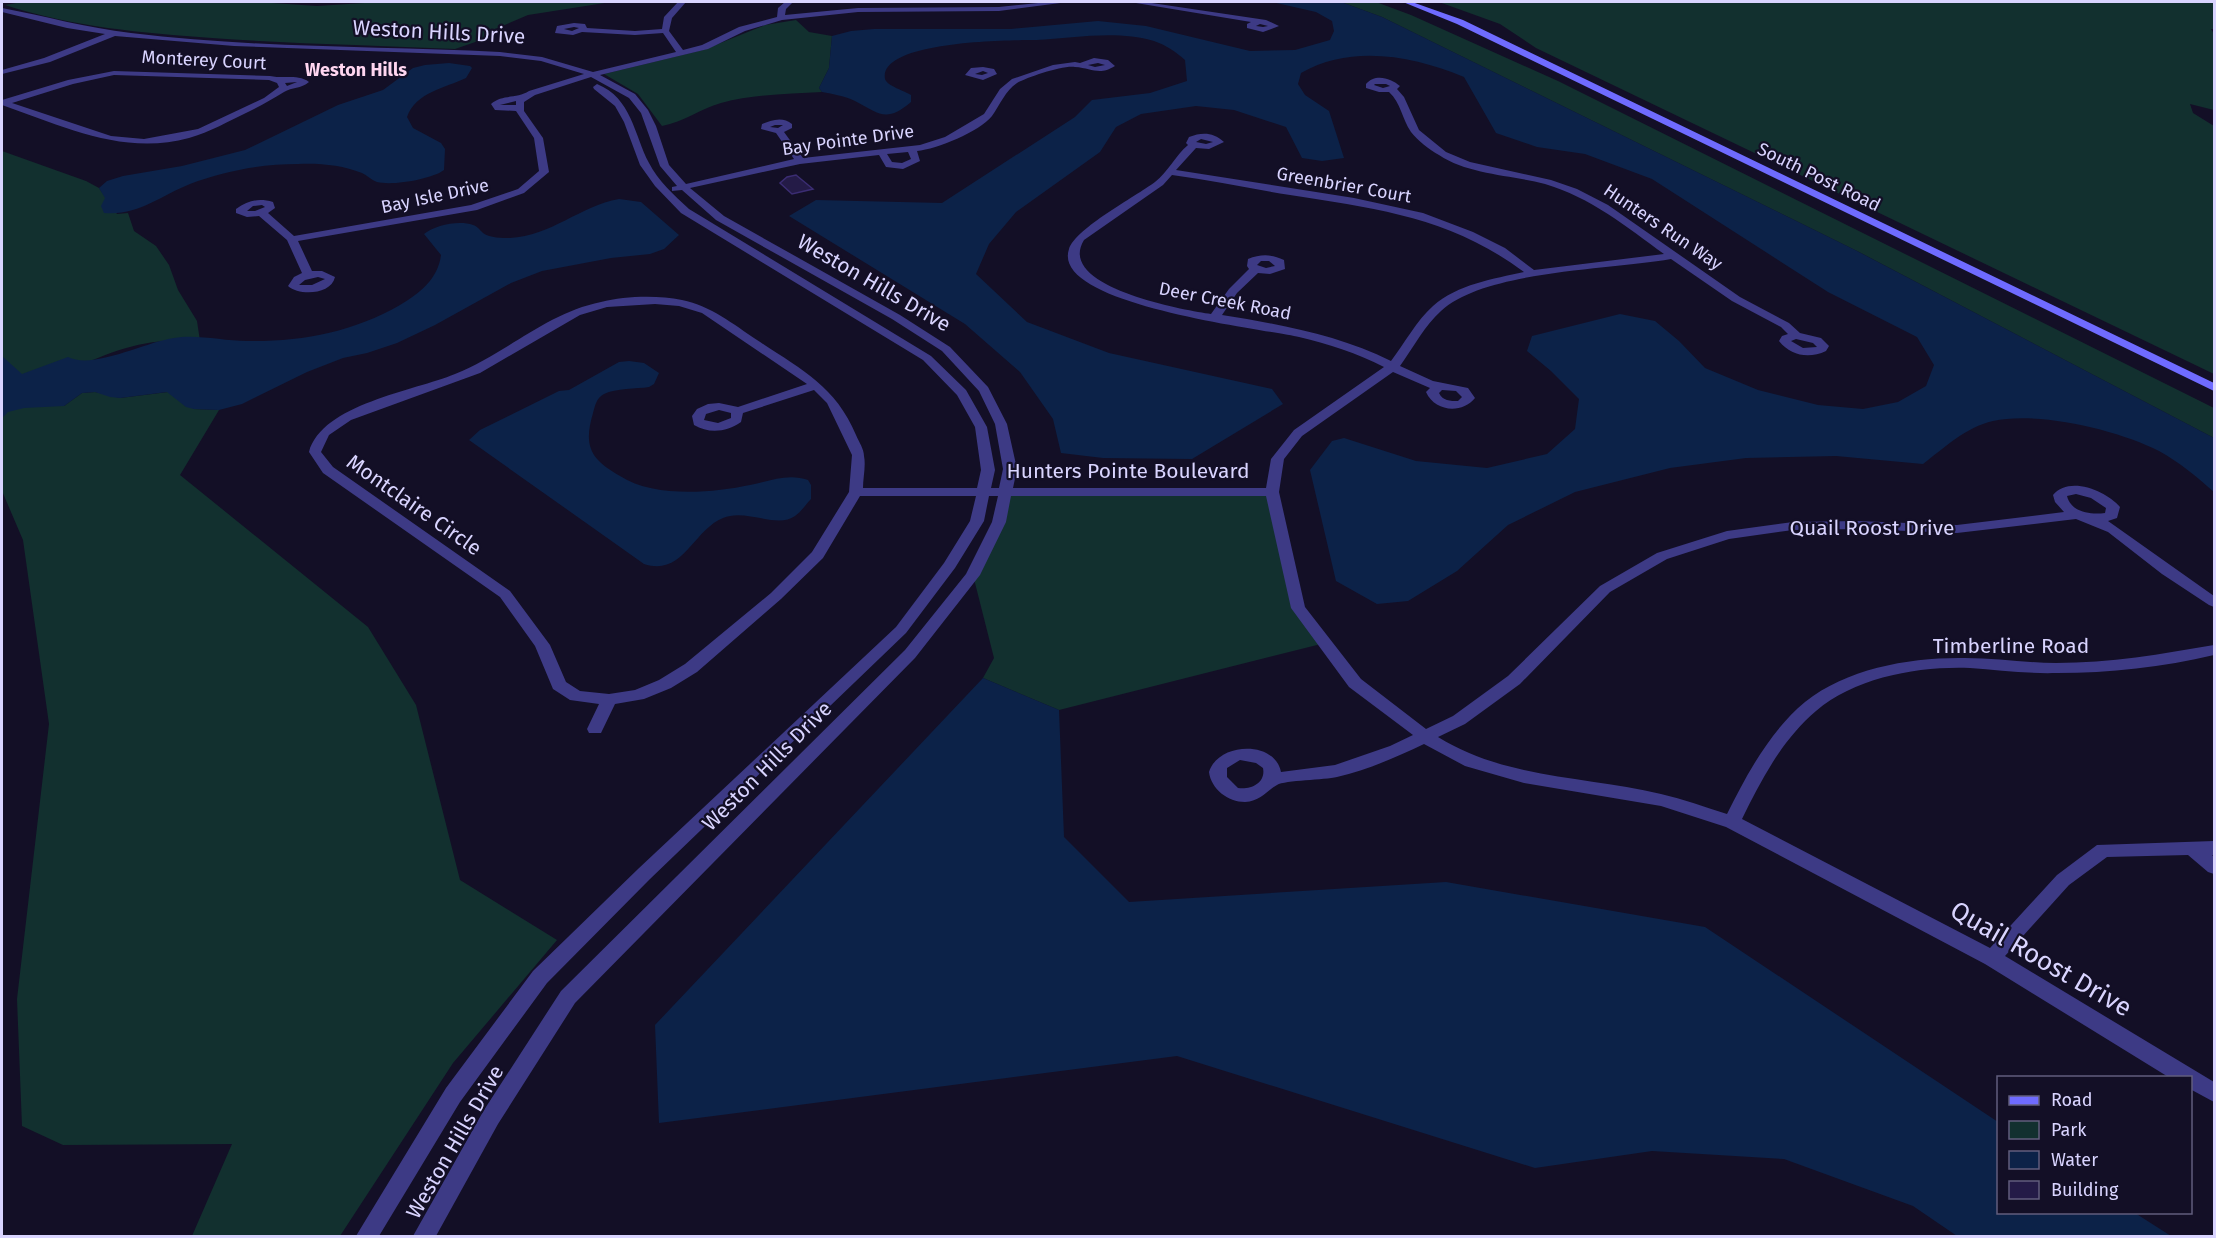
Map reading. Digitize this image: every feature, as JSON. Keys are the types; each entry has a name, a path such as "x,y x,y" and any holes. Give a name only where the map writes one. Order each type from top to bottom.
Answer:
{"street":[{"path":"681,53 665,31 668,16 682,2"},
{"path":"781,18 782,8 789,2"},
{"name":"Bay Isle Drive","path":"292,239 473,208 521,191 544,172 544,165 536,129 521,103 586,77 705,47 742,29 781,18 903,5 1007,8 1064,2"},
{"path":"1134,2 1257,22"},
{"name":"South Post Road","path":"1407,2 1460,22 2214,387"},
{"name":"Weston Hills Drive","path":"2,10 110,36"},
{"name":"Weston Hills Drive","path":"2,18 110,36 191,46 506,61 586,77 632,96 652,126 665,166 684,187 720,218 896,317 946,349 984,390 1001,424 1010,469 999,522 973,575 910,654 568,997 491,1117 424,1236"},
{"path":"582,30 635,33 665,31"},
{"path":"2,72 47,60 110,36"},
{"name":"Bay Pointe Drive","path":"663,191 800,161 911,149 948,139 987,116 1003,91 1015,81 1056,67 1083,65"},
{"name":"Monterey Court","path":"114,73 250,77 280,86 267,100 201,131 185,136 144,142 110,139 2,102 71,82 114,73"},
{"path":"991,76 1015,81"},
{"name":"Weston Hills Drive","path":"367,1236 453,1095 540,977 901,630 950,565 977,521 988,470 981,427 962,393 927,358 721,235 685,211 663,191 644,163 632,125 622,107 611,95 586,77"},
{"name":"Hunters Run Way","path":"1391,89 1400,97 1414,131 1426,143 1443,154 1467,164 1548,182 1574,191 1604,207 1736,299 1785,325 1796,335"},
{"path":"779,131 800,161"},
{"name":"Deer Creek Road","path":"1194,145 1182,153 1171,172 1160,183 1080,238 1073,248 1072,257 1079,268 1115,293 1144,304 1356,349 1439,387"},
{"path":"882,153 889,165 903,166 915,161 916,158 911,149"},
{"name":"Greenbrier Court","path":"1171,172 1354,201 1419,215 1469,234 1501,250 1532,273"},
{"path":"261,213 292,239 308,275"},
{"name":"Quail Roost Drive","path":"1673,255 1635,262 1532,273 1477,286 1451,298 1436,309 1394,366 1298,433 1278,459 1272,492 1298,608 1355,683 1426,737 1471,762 1532,779 1661,800 1732,822 1992,958 2187,1076"},
{"path":"1215,318 1228,296 1256,269"},
{"name":"Montclaire Circle","path":"624,302 680,303 706,311 816,385 837,410 858,455 856,492 818,555 776,596 691,668 665,684 638,695 609,699 576,696 559,685 542,645 505,594 328,470 315,452 318,438 331,427 355,414 476,370 563,318 593,307 624,302"},
{"path":"737,411 816,385"},
{"name":"Hunters Pointe Boulevard","path":"856,492 1272,492"},
{"name":"Quail Roost Drive","path":"1274,779 1336,771 1426,737 1459,720 1514,680 1605,589 1662,556 1728,535 1793,526 1858,525 1957,530 2057,516 2090,517 2124,537 2166,570 2214,602"},
{"name":"Timberline Road","path":"1732,822 1749,788 1780,740 1811,705 1856,680 1910,668 1963,663 2032,668 2119,666 2180,658 2214,650"},
{"path":"595,729 609,699"},
{"path":"2191,848 2214,867"},
{"path":"1992,958 2063,880 2103,850 2214,848"},
{"name":"Quail Roost Drive","path":"2192,1079 2214,1093"}],"green space":[{"path":"22,2 257,2 317,6 380,2 611,2 528,15 493,30 484,39 455,49 273,42 160,34 82,24 5,5"},
{"path":"1341,2 1376,2 1411,15 1558,81 2214,408 2214,438 1859,252 1382,17"},
{"path":"1439,2 2214,2 2214,29 2211,29 2214,34 2214,110 2190,104 2193,113 2214,126 2214,374 1536,48 1500,24"},
{"path":"796,20 809,32 832,36 829,68 819,88 822,92 733,100 662,126 638,94 604,74 703,50 765,25"},
{"path":"2,151 86,181 99,188 117,214 128,213 134,231 156,246 169,265 178,290 197,321 200,341 165,341 133,346 70,370 64,406 82,393 95,392 120,398 168,392 194,409 219,410 180,475 368,627 416,705 460,880 557,940 453,1063 340,1236 192,1236 232,1144 63,1145 22,1126 17,999 49,724 23,540 2,491"},
{"path":"1272,492 1298,608 1325,643 1059,710 983,678 994,658 973,575 1005,493"}],"water":[{"path":"1272,2 1341,2 1382,17 1855,250 2214,438 2214,492 2166,455 2122,436 2077,424 2054,421 2011,419 1993,421 1965,433 1923,464 1836,456 1746,458 1670,468 1575,492 1508,525 1457,571 1408,601 1377,604 1336,581 1310,470 1332,441 1344,438 1416,461 1487,468 1547,454 1575,429 1579,399 1527,351 1532,336 1620,314 1655,321 1679,341 1705,368 1758,390 1818,405 1863,409 1898,402 1926,386 1934,365 1917,337 1828,292 1652,179 1585,154 1537,147 1496,133 1464,77 1424,63 1382,56 1362,56 1341,58 1301,73 1298,84 1305,95 1329,111 1344,158 1322,161 1302,158 1286,127 1234,110 1196,106 1141,114 1116,127 1100,152 1016,212 989,244 976,274 1027,322 1109,353 1272,389 1283,404 1192,459 1103,458 1061,453 1053,419 1020,372 965,324 789,216 816,200 942,203 1075,117 1092,100 1150,93 1187,81 1185,60 1163,45 1140,38 1110,35 976,42 949,45 902,56 889,66 886,82 911,95 911,102 895,113 883,114 839,95 822,92 819,88 829,68 832,36 851,31 874,29 1011,29 1098,21 1146,26 1250,51 1295,50 1330,40 1334,31 1332,21 1316,12"},
{"path":"449,63 472,68 466,78 424,96 411,109 407,117 413,128 441,143 445,149 444,170 431,176 412,181 384,183 338,166 270,165 203,179 149,204 128,211 104,213 101,206 105,198 99,188 107,181 182,166 245,150 338,105 383,90 413,68"},
{"path":"619,199 641,202 679,235 664,249 650,254 611,258 542,271 511,283 397,343 343,358 307,372 242,404 219,410 194,409 186,407 167,392 120,398 95,392 82,393 64,406 24,408 8,412 2,418 2,356 22,374 68,357 79,360 105,358 174,338 267,341 326,334 382,314 421,290 436,271 441,255 424,234 434,228 454,223 467,224 493,237 525,236 552,227 591,208"},
{"path":"619,362 644,363 659,373 654,384 649,387 609,392 596,402 589,435 592,451 602,464 634,483 666,491 718,490 779,478 801,478 808,480 811,485 811,499 797,514 788,519 770,520 741,515 723,518 703,532 687,550 669,564 657,566 644,564 469,440 480,430 559,391 569,390"},
{"path":"983,678 1059,710 1064,837 1129,902 1446,882 1705,927 1997,1121 1997,1214 2137,1214 2171,1236 1957,1236 1913,1206 1784,1159 1652,1151 1535,1168 1177,1056 659,1123 655,1025"}],"building":[{"path":"796,175 813,189 792,194 780,183 787,177"}],"district":[{"name":"Weston Hills","path":"356,70"}]}
